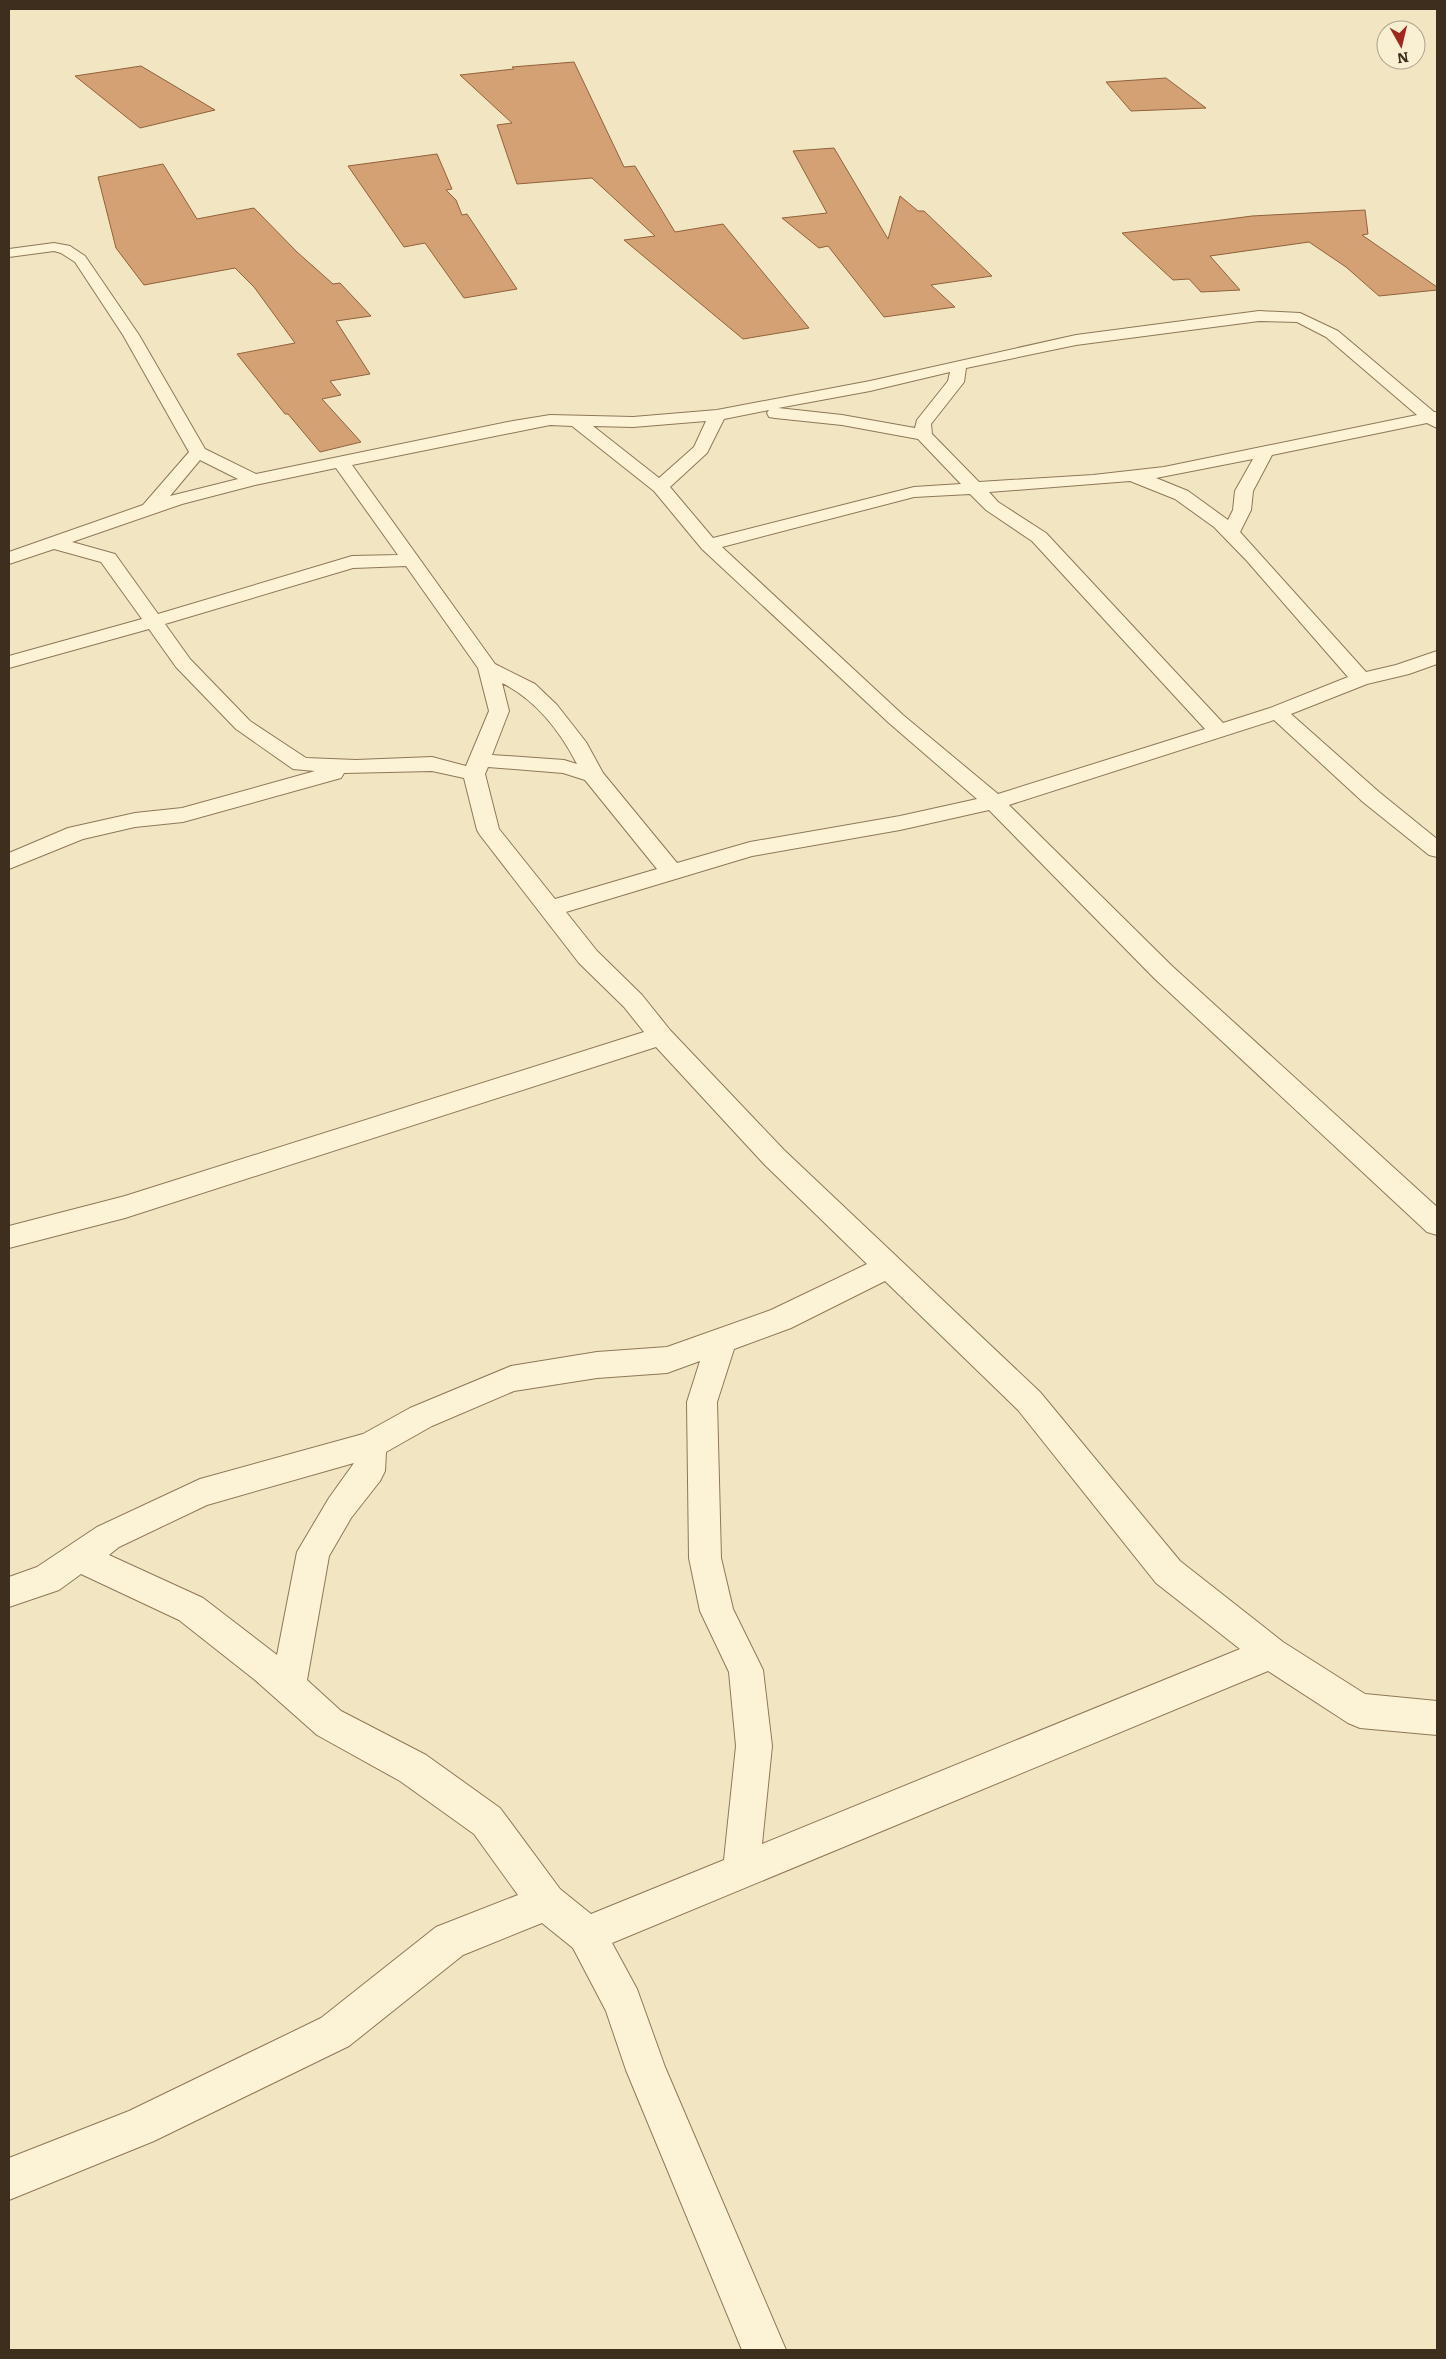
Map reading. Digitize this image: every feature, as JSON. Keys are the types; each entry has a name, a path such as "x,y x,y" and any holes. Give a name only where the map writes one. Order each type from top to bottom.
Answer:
{"street":[{"path":"9,253 54,247 65,249 80,259 131,335 198,452 254,480"},
{"path":"9,558 176,500 254,480 513,426 550,420 633,422 717,415 870,386 959,364 1076,340 1259,316 1300,318 1332,334 1435,419"},
{"path":"924,435 923,424 956,382 959,364"},
{"path":"746,409 842,420 924,435 992,506 1040,537 1219,731"},
{"path":"660,487 701,449 717,415"},
{"path":"709,545 914,492 1164,472 1435,419"},
{"path":"575,420 660,487 709,545 896,719 994,802 1164,972 1437,1224"},
{"path":"149,510 198,452"},
{"path":"1231,531 1242,510 1244,491 1265,452"},
{"path":"341,462 488,668 499,711 477,767 488,830 588,957 633,1001 661,1036 774,1157 1029,1401 1168,1572 1271,1653 1360,1711 1437,1718"},
{"path":"1128,476 1152,482 1185,497 1231,531 1361,679"},
{"path":"108,558 112,523"},
{"path":"352,562 392,534"},
{"path":"55,543 108,558 183,663 243,725 301,764 356,767 432,764 477,767 564,767 593,775"},
{"path":"9,662 153,622 352,562 410,560"},
{"path":"550,909 750,849 900,823 994,802 1277,712 1361,679 1402,670 1437,657"},
{"path":"488,668 531,692 556,717 587,758 593,775 672,872"},
{"path":"1277,712 1371,797 1437,850"},
{"path":"9,862 76,833 134,820 183,815 356,767"},
{"path":"9,1237 125,1207 661,1036"},
{"path":"9,1592 48,1579 108,1537 200,1493 371,1445 421,1417 511,1379 597,1365 667,1360 781,1319 887,1266"},
{"path":"721,1342 702,1402 705,1558 717,1611 746,1670 754,1746 741,1871"},
{"path":"288,1687 313,1552 340,1508 369,1471 371,1445"},
{"path":"79,1557 191,1609 267,1668 329,1723 413,1768 487,1822 547,1902 586,1935 624,2003 646,2070 764,2350"},
{"path":"586,1935 1271,1653"},
{"path":"9,2178 140,2127 335,2032 450,1941 547,1902"}],"building":[{"path":"574,62 624,167 635,166 675,232 723,224 809,328 743,339 624,240 655,236 592,178 517,184 497,125 512,123 460,75 514,69 512,67"},
{"path":"141,66 215,110 140,128 75,76"},
{"path":"1166,78 1206,108 1131,111 1106,82"},
{"path":"834,148 888,239 900,196 918,211 924,211 992,276 931,285 955,307 884,317 828,246 819,248 782,218 827,213 793,151"},
{"path":"437,154 452,189 446,190 456,200 462,215 467,214 517,289 464,298 425,243 404,247 348,166"},
{"path":"163,164 197,219 254,208 297,252 333,284 340,283 371,316 336,321 370,374 330,381 341,395 322,399 361,442 320,452 288,414 285,414 237,354 295,343 254,287 235,268 144,285 116,248 98,177"},
{"path":"1365,210 1368,234 1362,235 1437,287 1437,290 1379,296 1346,267 1309,242 1210,256 1240,290 1201,292 1189,279 1173,280 1122,233 1252,216"}]}
